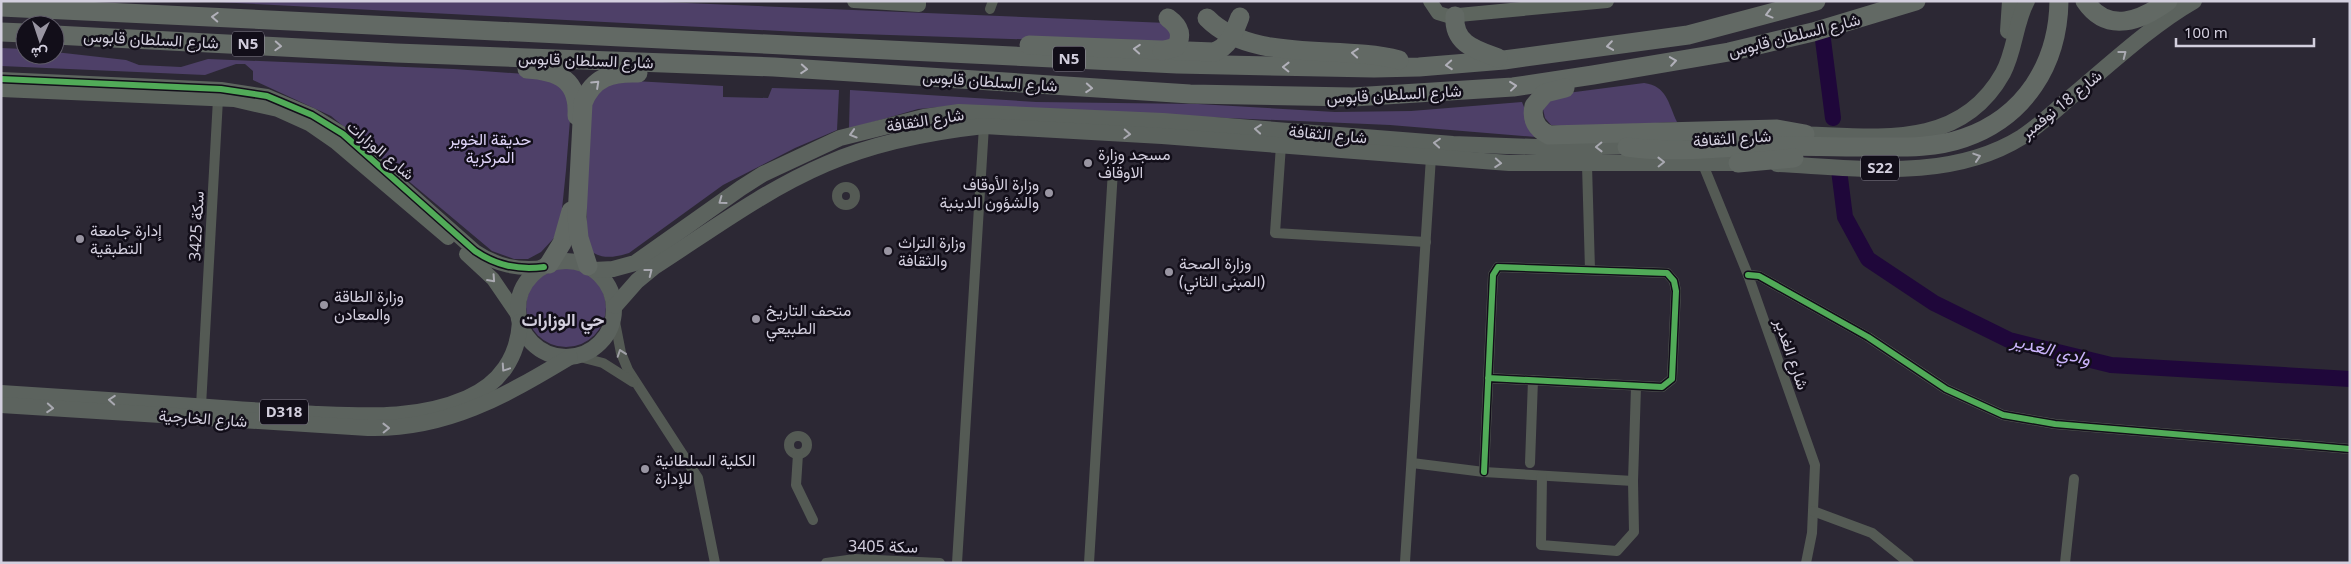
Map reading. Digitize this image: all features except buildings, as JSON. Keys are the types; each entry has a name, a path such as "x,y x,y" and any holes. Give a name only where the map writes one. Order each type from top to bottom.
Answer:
{"highway":[{"name":"شارع السلطان قابوس","path":"65,35 441,54 774,67 1190,94 1354,98 1504,87 1593,75 1729,52 1814,32 1916,1"},
{"path":"1627,146 1649,150 1755,146 1900,147 1930,145 1964,138 2007,114 2028,94 2039,79 2054,44 2058,26 2059,1"},
{"path":"1738,163 1787,158 1930,156 1960,150 1987,139 2016,121 2030,108 2052,78 2066,43 2069,1"},
{"path":"2085,1 2096,14 2120,21 2147,16 2168,1"},
{"name":"شارع السلطان قابوس","path":"1,7 1195,65 1337,68 1419,67 1504,60 1688,35 1807,3"},
{"path":"1441,10 1456,30 1462,42 1474,50 1504,60"},
{"path":"834,47 997,44 1214,52 1224,48 1232,37 1240,17"},
{"path":"1162,51 1176,47 1180,41 1180,32 1176,24 1168,18"},
{"path":"1206,18 1232,37 1267,47 1383,56 1419,67"},
{"path":"1,32 15,33"},
{"path":"441,54 466,64 549,71 565,79 571,86 577,103 572,207 565,237 547,266"},
{"path":"591,268 580,242 577,217 583,103 592,86 600,79 617,73 738,76 774,67"},
{"path":"1593,75 1581,83 1540,96 1533,111 1534,122 1540,130 1554,136 1777,129 1805,134"},
{"path":"1702,162 1703,156 1709,151 1743,150 1755,146"}],"main road":[{"name":"شارع الثقافة","path":"591,268 613,269 635,264 748,183 840,138 934,115 984,112 1163,121 1526,148 1663,145 1750,134 1895,137 1921,134 1945,126 1977,105 1994,86 2008,64 2020,16 2027,1"},
{"name":"شارع 18 نوفمبر","path":"1702,162 1924,168 1983,156 2009,144 2034,128 2111,64 2194,1"},
{"path":"1860,136 1891,133 1914,128 1941,117 1965,102 1989,76 2000,56 2007,36 2011,3"},
{"path":"934,115 974,118 984,126 988,119 994,117 1088,117"},
{"name":"شارع الثقافة","path":"614,312 637,281 654,267 774,189 844,156 930,133 984,126 1281,145 1509,163 1587,165 1702,162"},
{"path":"547,266 569,262 591,268 608,286 614,312"},
{"name":"D318","path":"520,320 519,301 522,290 535,273 547,266"},
{"name":"D318","path":"573,357 590,351 599,345 611,327 614,312"},
{"path":"520,320 527,337 538,348 559,357 573,357"},
{"name":"شارع الخارجية","path":"1,405 155,409 201,406 369,416 390,416 430,410 468,398 485,388 501,375 512,358 519,338 520,320"},
{"name":"شارع الخارجية","path":"1,393 155,409 181,417 368,428 411,427 439,421 472,409 510,392 573,357"},
{"path":"181,417 196,412 201,406 206,412 218,419"}],"street":[{"path":"854,1 919,3"},
{"path":"1441,10 1607,1"},
{"name":"شارع الوزارات","path":"1,79 220,89 267,96 312,115 343,134 475,251 486,258 512,268 525,269 547,266"},
{"name":"شارع الوزارات","path":"1,90 218,99 256,104 289,114 336,142 475,262 493,279 520,320"},
{"path":"218,99 222,94 258,98 267,96"},
{"name":"سكة 3425","path":"201,406 218,99"},
{"path":"956,563 984,126"},
{"path":"1281,145 1275,233 1426,242"},
{"path":"1089,563 1114,154"},
{"path":"1405,562 1431,157"},
{"name":"شارع الغدير","path":"1702,162 1748,275 1815,465 1813,511 1806,563"},
{"path":"1587,165 1590,270"},
{"path":"1484,472 1488,378 1493,275 1498,266 1667,273 1674,281 1676,291 1672,379 1662,387 1488,378"},
{"path":"1748,275 1759,276 1868,337 1946,389 2003,415 2055,424 2350,449"},
{"path":"614,312 621,353 637,386 698,478 715,563"},
{"path":"573,357 609,366 637,386"},
{"path":"1530,463 1533,380"},
{"path":"1542,476 1541,545 1616,551 1634,532 1633,481 1636,387"},
{"path":"798,454 796,485 813,520"},
{"path":"1412,463 1484,472 1633,481"},
{"path":"2065,563 2074,479"},
{"path":"1813,511 1872,533 1909,563"},
{"name":"سكة 3405","path":"826,563 855,559 940,563"}],"green space":[{"path":"197,1 639,1 1167,23 1176,35 1166,44 799,32"},
{"name":"حديقة الخوير المركزية","path":"1,48 15,49 15,65 65,65 65,53 126,60 139,65 181,67 208,59 454,69 525,74 565,86 570,120 561,219 554,238 541,252 528,259 514,259 492,251 331,116 253,80 253,71 245,64 236,64 205,75 1,66"},
{"path":"617,80 723,86 723,97 768,98 772,88 839,90 837,130 795,148 723,185 629,253 612,257 601,256 587,247 586,169 591,100 602,84"},
{"path":"1644,83 1658,88 1666,96 1677,122 1570,127 1551,125 1545,118 1543,109 1552,95"},
{"path":"850,90 1036,102 1198,104 1335,112 1411,111 1522,102 1536,137 1390,125 951,106 918,109 849,129"},
{"path":"566,267 581,270 594,279 603,292 606,307 603,322 594,335 581,344 566,347 551,344 538,335 529,322 526,307 529,292 538,279 551,270"}],"waterway":[{"name":"وادي الغدير","path":"1822,32 1833,118"},
{"name":"وادي الغدير","path":"1839,170 1845,217 1868,259 1934,303 2009,340 2111,365 2350,379"}],"cycle path":[{"path":"1,79 221,89 267,96 312,115 343,134 483,256 508,266 525,268 544,267"},
{"path":"1484,472 1493,275 1498,267 1667,273 1674,281 1676,291 1672,379 1662,387 1488,378"},
{"path":"1748,275 1759,276 1868,337 1946,389 2003,415 2055,424 2350,449"}],"place":[{"name":"مسجد وزارة الاوقاف","path":"1088,163"},
{"name":"وزارة الأوقاف والشؤون الدينية","path":"1049,193"},
{"name":"إدارة جامعة التطبقية","path":"80,239"},
{"name":"وزارة التراث والثقافة","path":"888,251"},
{"name":"وزارة الصحة (المبنى الثاني)","path":"1169,272"},
{"name":"وزارة الطاقة والمعادن","path":"324,305"},
{"name":"متحف التاريخ الطبيعي","path":"756,319"},
{"name":"الكلية السلطانية للإدارة","path":"645,469"}],"district":[{"name":"حي الوزارات","path":"563,320"}]}
